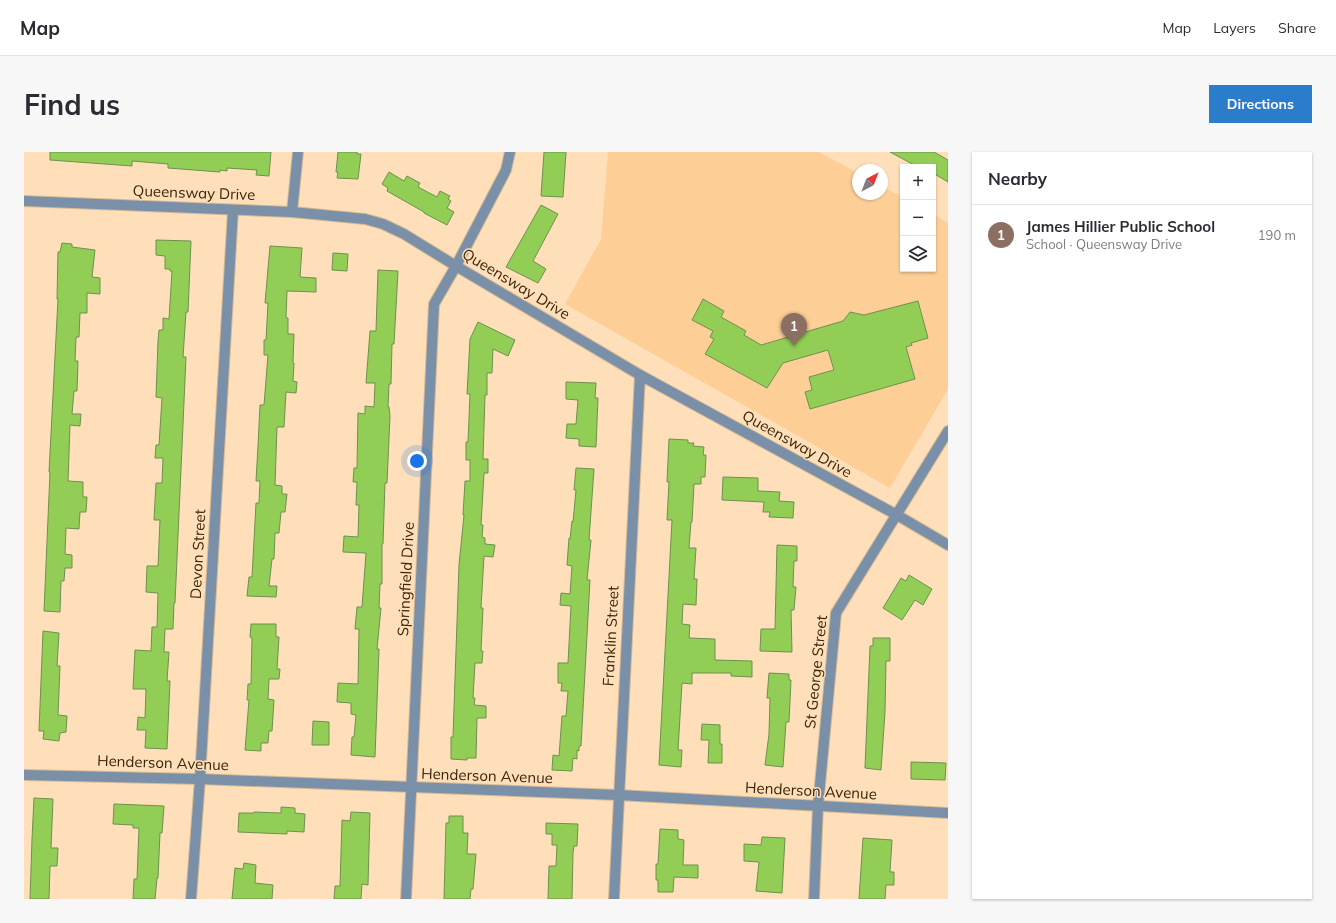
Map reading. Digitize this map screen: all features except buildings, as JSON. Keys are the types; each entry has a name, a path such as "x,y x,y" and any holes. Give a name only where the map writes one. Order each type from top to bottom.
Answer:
{"street":[{"path":"292,212 298,152"},
{"name":"Springfield Drive","path":"406,899 434,304 456,266 506,170 510,152"},
{"name":"Queensway Drive","path":"24,201 292,212 365,219 383,224 404,234 640,375 948,545"},
{"name":"Devon Street","path":"191,899 200,779 233,210"},
{"name":"Franklin Street","path":"614,899 640,375"},
{"name":"St George Street","path":"814,899 818,806 836,613 948,431"},
{"name":"Henderson Avenue","path":"24,775 200,779 618,795 948,813"}],"shaded area":[{"path":"608,152 819,152 852,170 852,200 888,200 888,189 900,196 900,272 936,272 936,216 948,223 948,389 890,488 565,304 601,239"}],"place":[{"name":"James Hillier Public School","path":"794,346"}]}
